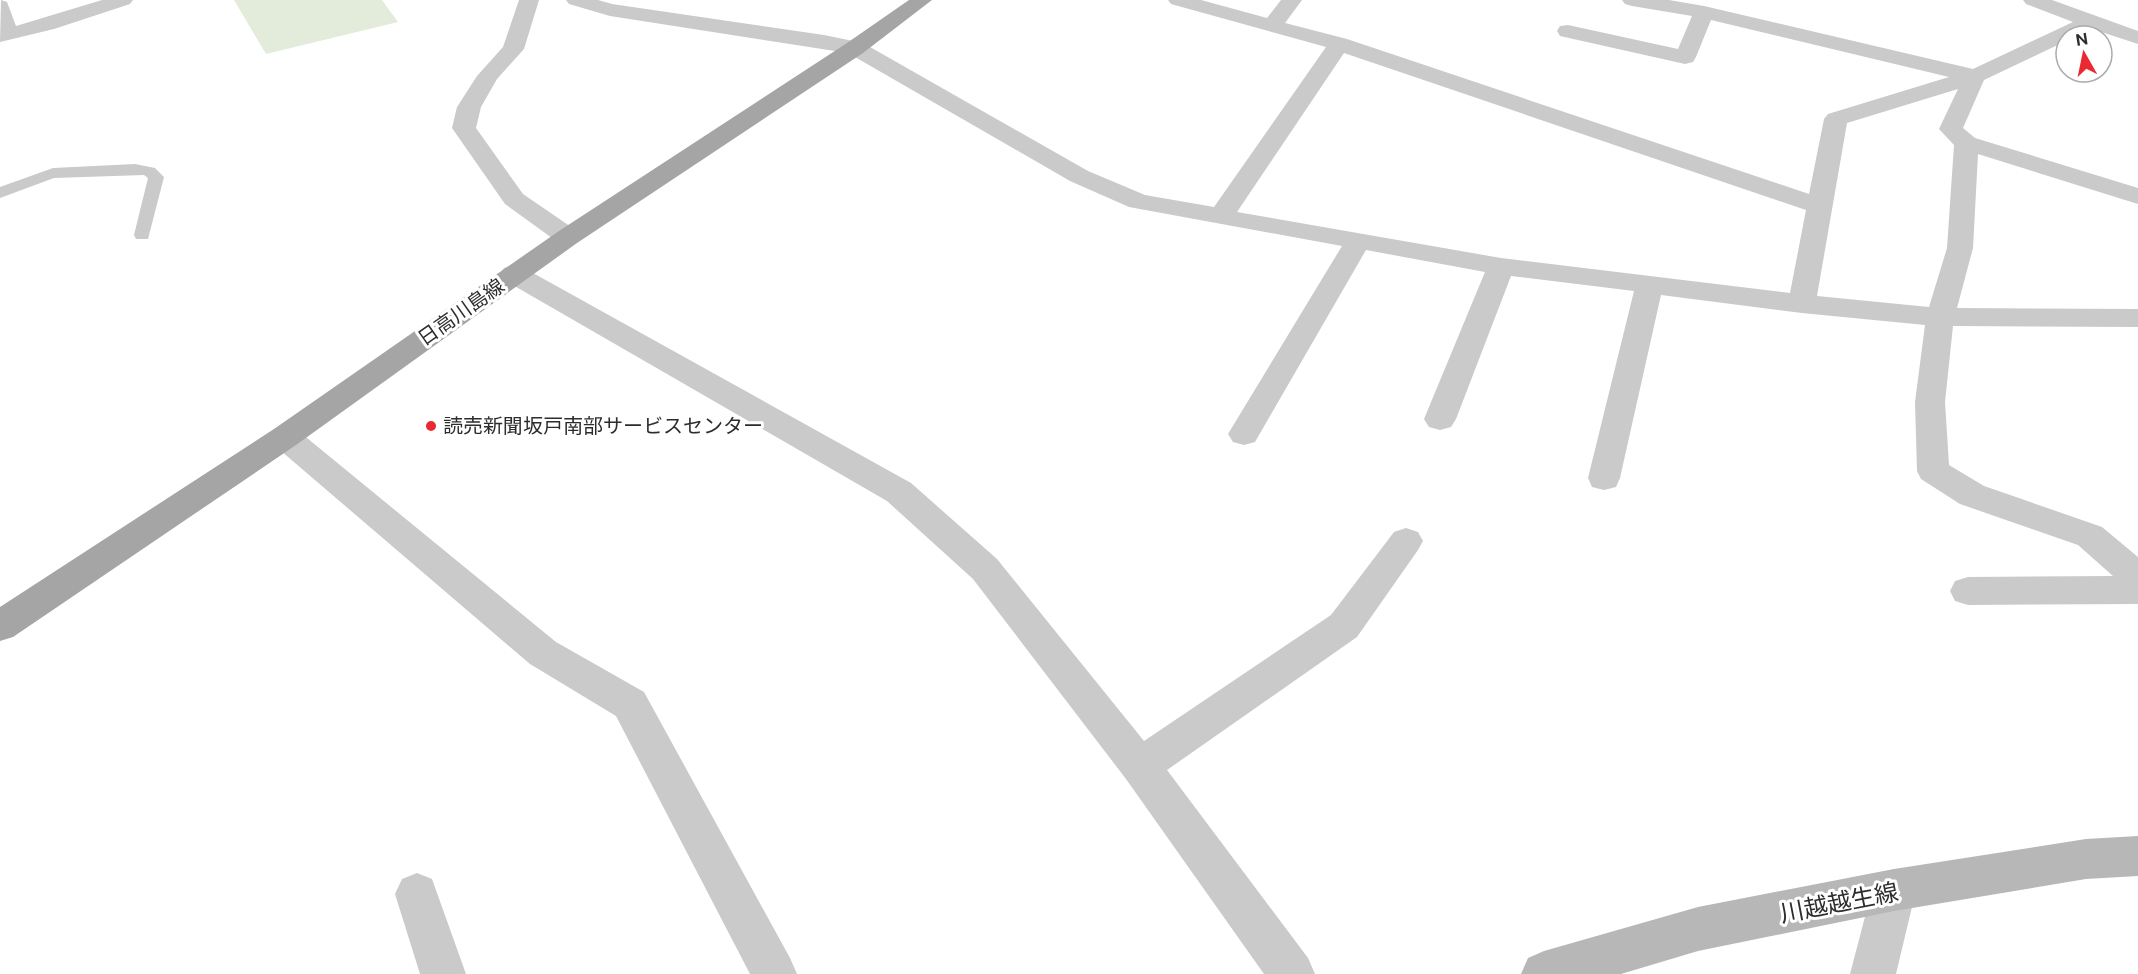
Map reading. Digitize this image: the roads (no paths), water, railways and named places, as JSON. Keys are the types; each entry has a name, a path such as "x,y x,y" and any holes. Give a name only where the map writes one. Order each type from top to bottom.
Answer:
{"main road":[{"name":"日高川島線","path":"0,626 285,436 568,237 855,48 922,0"},
{"name":"川越越生線","path":"1544,974 1698,929 1894,890 2086,859 2138,856"}],"street":[{"path":"0,6 3,35 47,25 123,0"},
{"path":"529,0 513,48 488,76 469,107 464,128 513,199 568,237"},
{"path":"576,0 610,10 813,39 855,48 1079,176 1138,202 1501,266 1802,304 1940,317 2138,318"},
{"path":"1178,0 1339,44 1820,206"},
{"path":"1272,26 1292,0"},
{"path":"1632,0 1704,12 1975,76"},
{"path":"2033,0 2138,38"},
{"path":"1568,31 1685,57 1704,12"},
{"path":"1802,304 1836,119 1975,76 2091,21"},
{"path":"1220,217 1339,44"},
{"path":"1975,76 1951,129 1966,143 2138,196"},
{"path":"1966,143 1960,248 1940,317 1930,402 1933,471 1971,495 2090,536 2138,577"},
{"path":"1244,434 1358,241"},
{"path":"1440,419 1501,266"},
{"path":"514,274 899,492 985,570 1140,766 1292,974"},
{"path":"1604,478 1650,284"},
{"path":"285,436 543,653 630,704 774,974"},
{"path":"1140,766 1344,626 1406,541"},
{"path":"1968,591 2138,590"},
{"path":"1873,974 1894,890"},
{"path":"417,894 443,974"}],"lane":[{"path":"0,193 18,184 53,173 135,169 149,171 156,177 142,235"}],"place":[{"name":"読売新聞坂戸南部サービスセンター","path":"431,426"}]}
